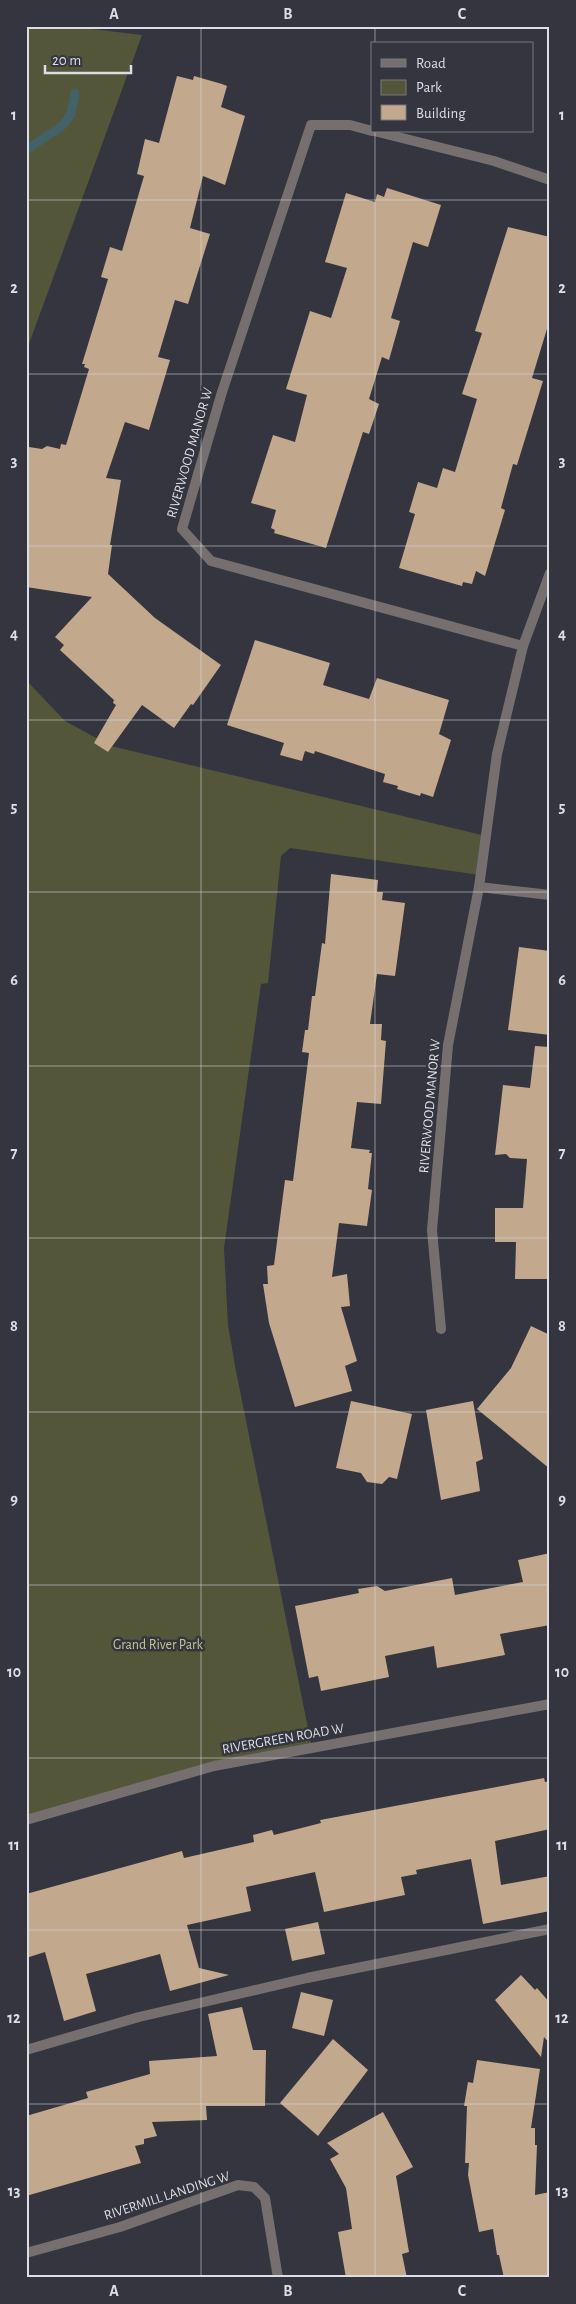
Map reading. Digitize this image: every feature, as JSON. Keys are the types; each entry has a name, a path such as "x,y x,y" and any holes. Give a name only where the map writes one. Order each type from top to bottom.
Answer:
{"street":[{"name":"RIVERWOOD MANOR W","path":"371,130 350,125 311,125 222,392 182,529 211,561 523,646"},
{"name":"RIVERWOOD MANOR W","path":"377,132 494,161 550,180"},
{"name":"RIVERWOOD MANOR W","path":"441,1329 433,1220 448,1045 479,886 497,754 523,646 550,573"},
{"path":"479,886 550,896"},
{"name":"RIVERGREEN ROAD W","path":"26,1820 214,1766 550,1704"},
{"path":"26,2050 139,2017 307,1978 550,1929"},
{"name":"RIVERMILL LANDING W","path":"26,2253 120,2227 238,2185 254,2187 265,2198 278,2278"}],"green space":[{"path":"26,26 67,26 142,35 26,352"},
{"name":"Grand River Park","path":"26,680 65,721 111,746 486,836 480,875 290,848 281,856 268,983 261,984 224,1248 228,1325 236,1371 312,1748 214,1766 26,1820"}],"building":[{"path":"177,76 193,80 194,76 227,86 221,107 245,116 225,185 203,176 190,228 210,234 188,304 175,300 158,357 170,360 149,430 125,422 106,478 121,480 110,545 112,545 108,574 155,618 221,665 174,728 142,705 108,752 94,743 116,705 113,703 114,700 60,650 64,645 55,637 92,597 26,587 26,467 29,447 42,449 47,446 60,449 61,444 66,445 89,369 84,367 85,364 82,364 108,279 101,277 110,247 122,251 144,176 137,174 145,139 159,143"},
{"path":"387,188 441,205 428,247 413,242 391,318 400,321 389,360 382,357 369,399 379,404 369,434 363,432 326,548 274,533 275,530 271,528 276,510 251,503 273,435 295,442 307,395 286,389 310,311 331,318 347,268 325,262 346,193 375,202 377,194 384,197"},
{"path":"508,227 550,237 550,319 532,378 543,381 517,465 513,464 501,508 505,510 485,576 476,571 472,584 463,582 462,586 399,568 415,514 409,512 418,482 437,488 443,468 455,472 477,399 462,394 482,333 475,331"},
{"path":"255,640 330,663 323,685 369,699 377,678 449,700 439,734 451,740 433,797 421,793 420,796 397,789 398,786 383,782 385,774 315,751 314,754 305,751 302,761 280,755 284,743 227,725"},
{"path":"331,874 378,880 377,892 383,892 382,900 405,903 395,976 377,974 370,1024 382,1024 381,1040 386,1041 381,1104 357,1102 351,1148 370,1150 369,1153 372,1153 368,1189 372,1190 367,1226 339,1223 332,1277 347,1274 350,1306 341,1307 357,1361 345,1366 352,1391 295,1407 269,1323 263,1284 268,1284 267,1266 274,1265 285,1180 293,1181 309,1053 302,1052 305,1030 308,1030 312,996 315,996 322,943 325,944"},
{"path":"519,947 550,951 550,1035 508,1030"},
{"path":"535,1046 550,1047 550,1279 515,1279 516,1242 495,1242 495,1208 523,1208 527,1159 510,1158 506,1154 495,1155 503,1085 530,1088"},
{"path":"531,1326 550,1335 550,1469 477,1409 511,1368"},
{"path":"351,1401 412,1414 397,1479 389,1477 382,1484 367,1482 361,1473 336,1468"},
{"path":"473,1401 483,1459 476,1462 480,1491 441,1500 426,1410"},
{"path":"550,1553 550,1625 500,1634 505,1655 437,1668 434,1646 385,1656 389,1677 321,1691 318,1676 309,1678 295,1606 359,1593 358,1589 377,1586 385,1591 452,1578 455,1595 523,1582 518,1560"},
{"path":"544,1778 545,1782 550,1781 550,1829 495,1841 501,1885 550,1876 550,1911 483,1924 471,1859 416,1870 417,1874 401,1877 405,1895 324,1912 315,1872 246,1887 251,1911 187,1925 199,1968 229,1975 170,1991 160,1954 86,1974 96,2011 64,2021 45,1952 26,1958 26,1894 182,1851 184,1858 254,1842 253,1835 272,1830 274,1835 321,1823 320,1820"},
{"path":"318,1922 325,1954 292,1961 285,1929"},
{"path":"521,1975 535,1990 537,1988 550,2003 550,2044 544,2037 541,2057 495,2000"},
{"path":"301,1992 333,2000 324,2036 292,2028"},
{"path":"242,2007 253,2050 266,2050 265,2106 206,2106 207,2120 152,2122 157,2136 144,2139 144,2144 135,2146 141,2163 26,2196 26,2116 88,2098 86,2092 150,2074 149,2061 217,2056 208,2014"},
{"path":"333,2039 368,2070 318,2136 280,2103"},
{"path":"477,2060 540,2069 531,2128 535,2128 535,2145 537,2145 535,2195 550,2192 550,2278 504,2278 499,2255 497,2255 493,2229 479,2232 468,2175 469,2163 465,2163 467,2106 464,2106 468,2082 473,2083"},
{"path":"383,2112 413,2167 396,2176 409,2252 402,2254 407,2278 346,2278 338,2232 352,2229 346,2188 330,2159 339,2154 327,2143"}],"waterway":[{"path":"26,150 62,126 71,114 75,93"}]}
